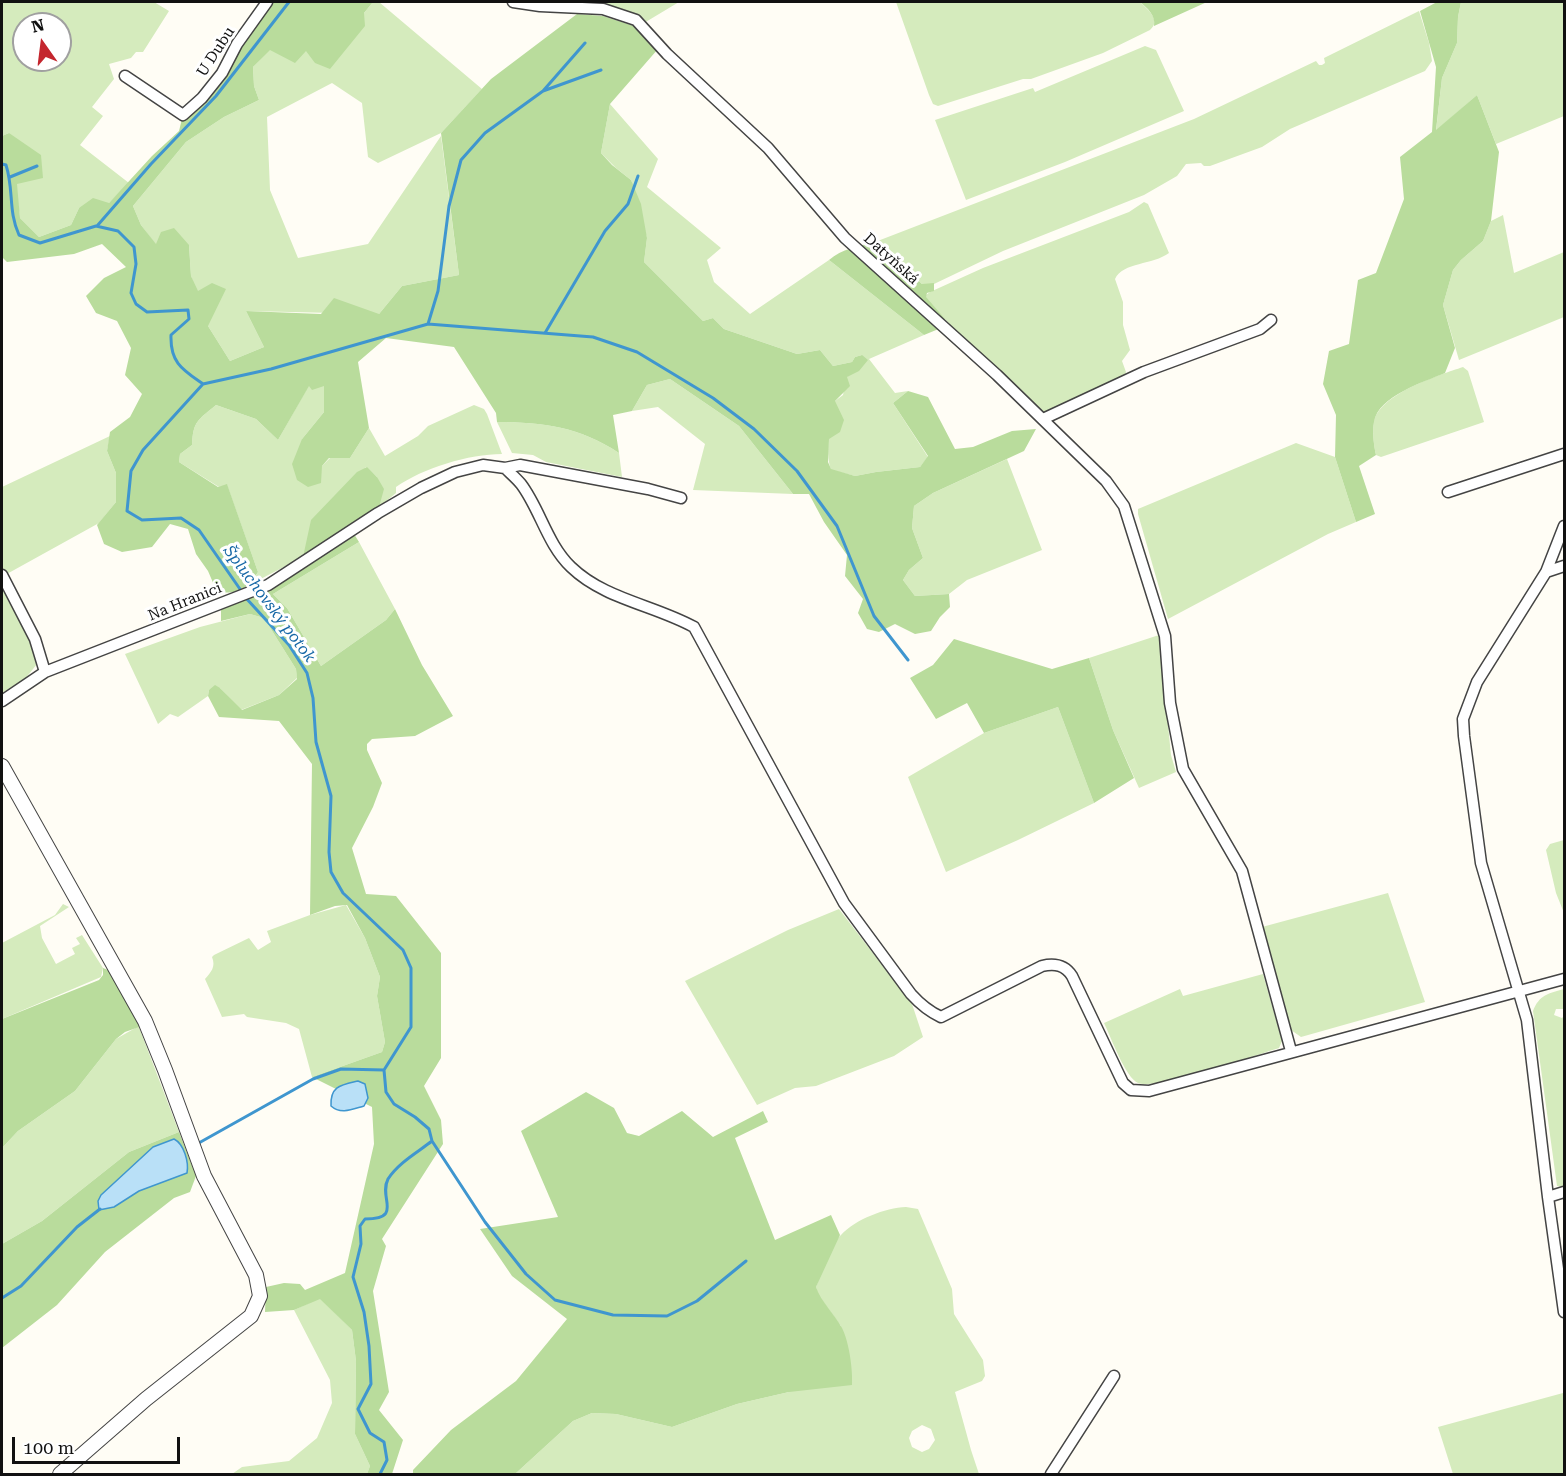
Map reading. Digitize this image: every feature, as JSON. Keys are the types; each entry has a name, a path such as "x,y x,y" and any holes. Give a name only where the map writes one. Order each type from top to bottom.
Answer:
{"street":[{"name":"U Dubu","path":"124,76 183,115 202,98 222,73 237,45 267,2"},
{"name":"Datyňská","path":"517,2 540,6 603,9 636,20 667,54 768,148 845,238 997,375 1106,481 1124,506 1165,636 1170,704 1183,769 1242,871 1291,1051"},
{"path":"1042,419 1144,372 1260,329 1271,320"},
{"path":"1448,492 1564,454"},
{"name":"Na Hranici","path":"2,701 45,672 268,585 378,513 434,482 471,467 495,465 505,468 520,465 541,467 681,498"},
{"path":"505,468 521,484 556,548 569,566 588,582 621,597 675,616 694,627 844,903 923,1007 941,1017 1042,966 1057,965 1069,971 1072,976 1123,1083 1131,1090 1149,1091 1564,979"},
{"path":"1564,526 1546,572 1477,682 1463,718 1481,863 1519,990 1528,1032 1564,1312"},
{"path":"1546,572 1564,566"},
{"path":"2,575 35,639 45,672"},
{"path":"2,766 144,1021 165,1070 204,1176 256,1275 260,1296 251,1316 146,1399 60,1474"},
{"path":"1548,1197 1564,1192"},
{"path":"1051,1474 1114,1376"}],"green space":[{"path":"2,2 154,2 169,11 143,52 136,52 131,58 109,64 114,79 92,107 103,116 80,145 129,183 109,203 79,208 71,225 39,237 20,218 9,133 2,136"},
{"path":"267,2 373,2 364,13 365,26 330,69 315,63 306,51 295,63 270,50 253,67 254,86 259,100 224,117 186,142 133,206 141,225 156,244 161,232 174,228 189,245 191,276 198,291 212,283 226,289 208,326 230,361 264,347 246,311 321,314 334,298 379,314 402,286 459,275 441,133 491,79 577,14 603,16 634,26 658,49 610,104 601,153 631,180 641,204 647,238 644,262 703,321 713,318 724,329 797,354 820,350 833,366 852,362 855,357 862,355 868,360 859,371 847,377 850,386 835,401 844,420 840,432 829,439 828,462 831,469 855,476 920,467 928,456 893,403 908,391 928,397 955,449 973,447 1012,431 1036,429 1024,451 933,493 914,506 912,528 923,558 909,570 903,580 915,596 949,594 950,607 931,631 915,634 895,624 879,632 867,629 858,613 863,599 845,576 847,555 824,522 809,494 793,494 739,426 670,379 647,385 632,411 613,415 619,453 590,437 561,428 530,423 497,422 496,413 454,347 386,338 358,362 369,428 350,458 329,458 322,466 321,483 308,487 297,480 292,464 302,439 324,412 324,386 312,390 309,386 278,440 256,419 216,405 195,426 192,445 180,454 179,462 218,487 227,484 258,572 246,587 231,592 217,592 208,571 196,554 188,529 170,524 152,547 122,552 104,544 97,525 116,502 116,473 107,451 110,432 130,417 142,394 125,375 131,348 117,321 96,313 86,296 104,278 126,267 102,244 74,254 7,262 2,257 2,136 9,133 41,155 43,178 17,184 20,218 39,237 71,225 79,208 93,198 109,203 152,156 179,131 183,115 202,98"},
{"path":"373,2 379,2 482,89 441,133 378,163 368,157 362,103 332,83 267,117 270,190 298,258 368,244 441,136 459,275 402,286 379,314 246,311 264,347 230,361 208,326 191,276 189,245 156,245 141,225 133,206 186,142 224,117 259,100 254,86 253,67 270,49 306,51 364,13"},
{"path":"544,2 679,2 644,23 620,10 609,7"},
{"path":"896,2 1140,2 1152,15 1154,22 1150,30 1103,53 1031,79 1023,79 938,106 933,104 929,95"},
{"path":"1140,2 1207,2 1154,26 1152,15"},
{"path":"1437,2 1461,2 1457,43 1442,78 1436,130 1477,95 1499,152 1491,221 1483,241 1453,270 1443,305 1455,348 1445,373 1403,391 1393,397 1377,413 1373,430 1376,455 1359,466 1375,514 1356,522 1335,457 1336,415 1323,384 1329,351 1349,344 1358,280 1376,273 1404,199 1400,157 1432,132 1436,67 1420,11"},
{"path":"1461,2 1564,2 1564,116 1496,144 1477,95 1436,131 1442,78 1457,43"},
{"path":"1419,11 1432,61 1425,71 1290,129 1262,147 1210,166 1204,166 1201,163 1186,164 1177,176 1144,195 1003,251 934,284 922,284 875,242 1194,119 1316,61 1322,65 1325,63 1324,58"},
{"path":"1145,46 1156,50 1184,111 1065,162 966,200 935,120 1033,88 1035,92"},
{"path":"610,104 658,159 647,187 721,248 707,260 714,282 750,314 829,260 924,335 869,359 895,393 908,391 893,403 928,457 920,467 855,476 831,470 828,444 835,401 843,395 847,377 862,355 855,357 852,362 833,366 820,350 797,354 724,329 713,318 703,321 644,262 647,238 631,180 601,153"},
{"path":"1144,202 1148,204 1169,253 1155,260 1131,266 1119,273 1115,279 1123,302 1123,325 1130,350 1122,361 1125,375 1061,406 1044,412 971,347 926,299 926,295 930,292 983,268 1129,212"},
{"path":"1503,215 1514,273 1564,252 1564,317 1459,360 1443,305 1453,270 1483,241 1491,221"},
{"path":"875,242 922,284 934,283 934,291 927,293 926,297 945,319 941,328 924,335 829,260 845,251"},
{"path":"1463,367 1468,371 1484,422 1381,457 1376,455 1373,434 1378,412 1398,394 1411,387"},
{"path":"670,379 739,426 793,494 693,490 705,444 658,407 632,411 647,385"},
{"path":"309,385 324,386 324,412 302,439 322,466 330,458 350,458 369,428 385,456 418,436 428,426 474,405 484,409 487,414 502,454 461,459 419,474 396,487 396,493 379,507 377,477 366,467 303,557 251,584 258,572 227,485 219,487 179,462 180,454 192,445 195,426 216,405 256,419 278,440"},
{"path":"497,422 546,425 590,437 619,453 622,477 546,462 533,455 512,453"},
{"path":"110,436 107,451 116,473 116,502 99,523 5,575 2,565 2,487"},
{"path":"1296,443 1335,457 1356,522 1328,534 1168,619 1138,509"},
{"path":"1007,459 1042,550 967,580 949,594 915,596 903,580 909,570 923,558 912,528 914,506 933,493"},
{"path":"367,467 384,489 379,507 303,557 311,520 357,472"},
{"path":"354,534 359,542 273,594 287,608 321,666 386,620 395,609 422,665 453,716 415,736 372,739 367,744 367,750 382,783 373,807 352,848 366,894 396,896 441,953 441,1058 424,1086 441,1120 443,1144 382,1239 386,1246 373,1291 389,1392 379,1410 403,1440 392,1474 367,1474 370,1466 355,1434 356,1361 352,1330 320,1299 294,1310 265,1312 266,1287 284,1283 300,1284 305,1290 345,1273 374,1144 372,1107 312,1077 382,1052 385,1042 377,996 380,977 365,938 347,905 335,906 310,915 312,764 279,721 219,717 208,696 209,690 215,685 242,710 279,695 297,679 296,669 264,618 250,614 221,621 221,608"},
{"path":"359,542 395,609 386,620 321,666 287,608 273,594"},
{"path":"2,584 30,639 37,664 25,679 2,693"},
{"path":"250,614 264,618 296,669 297,678 279,695 241,710 220,688 209,690 208,696 178,717 170,714 158,724 125,654 200,627"},
{"path":"1159,635 1171,755 1176,772 1139,788 1113,730 1089,658"},
{"path":"954,639 1052,669 1089,658 1113,730 1134,778 1094,803 1058,707 984,733 967,703 936,719 910,678 933,665"},
{"path":"1058,707 1094,803 946,872 908,777 984,733"},
{"path":"1564,840 1564,913 1556,893 1546,850 1550,844"},
{"path":"1388,893 1425,1002 1301,1037 1291,1030 1262,927"},
{"path":"63,904 69,907 40,926 42,938 56,964 75,954 72,948 80,944 76,938 82,935 103,968 101,977 2,1019 2,943 55,915"},
{"path":"346,905 365,938 380,977 377,996 385,1042 382,1052 312,1077 299,1029 286,1023 247,1017 244,1014 222,1017 205,979 212,969 214,955 249,938 258,950 271,942 267,931"},
{"path":"839,909 912,1004 923,1037 894,1056 816,1086 795,1088 757,1105 685,981 788,930"},
{"path":"103,968 108,970 139,1022 139,1027 125,1032 116,1039 75,1091 18,1131 2,1148 2,1019 99,980 103,975"},
{"path":"1263,974 1282,1041 1279,1048 1164,1082 1138,1083 1128,1073 1104,1023 1180,989 1183,996"},
{"path":"1564,989 1564,1015 1563,1009 1556,1009 1554,1015 1562,1018 1564,1016 1564,1187 1557,1186 1533,1011 1541,998"},
{"path":"139,1027 179,1132 129,1152 42,1221 2,1244 2,1148 18,1131 75,1091 116,1039"},
{"path":"586,1092 614,1108 627,1133 639,1136 682,1111 713,1137 763,1111 768,1122 735,1138 775,1240 831,1215 840,1235 816,1287 839,1323 847,1341 852,1385 789,1392 737,1404 672,1427 616,1414 592,1413 573,1421 515,1474 413,1474 413,1470 451,1430 516,1381 567,1319 512,1276 480,1229 558,1217 521,1131"},
{"path":"179,1132 196,1176 190,1192 174,1198 105,1252 57,1305 2,1348 2,1244 42,1221 129,1152"},
{"path":"898,1208 918,1209 952,1289 954,1314 983,1360 985,1376 982,1381 955,1392 979,1474 515,1474 573,1421 592,1413 616,1414 672,1427 737,1404 789,1392 841,1326 818,1295 816,1287 836,1240 847,1229 871,1215","holes":["922,1425 931,1429 935,1440 929,1449 922,1452 912,1447 909,1438 912,1431"]},
{"path":"320,1298 352,1330 356,1361 355,1434 370,1466 367,1474 232,1474 242,1467 289,1461 317,1438 332,1403 330,1380 294,1310"},
{"path":"1563,1393 1564,1474 1453,1474 1438,1427"}],"water":[{"path":"358,1081 365,1084 368,1098 364,1106 343,1111 331,1106 332,1094 335,1090 342,1085"},
{"path":"174,1139 181,1145 185,1154 187,1173 139,1191 114,1207 99,1210 98,1201 101,1195 153,1147"}],"waterway":[{"path":"97,226 151,164 216,96 289,2"},
{"path":"543,91 585,43"},
{"path":"428,324 438,291 449,206 461,160 485,133 543,91 601,70"},
{"name":"Špluchovský potok","path":"2,164 6,165 13,217 19,235 40,243 96,226 118,231 134,247 136,264 131,293 136,304 147,312 188,310 189,319 171,335 171,345 179,365 203,384 143,450 131,471 127,511 142,520 181,518 199,530 242,592"},
{"path":"10,177 37,166"},
{"path":"545,333 605,231 628,204 638,176"},
{"path":"203,384 271,369 428,324 593,337 637,352 713,398 754,429 797,471 837,526 874,616 908,660"},
{"name":"Špluchovský potok","path":"245,597 289,645 307,673 313,698 316,742 331,796 329,852 331,872 343,893 403,950 411,968 411,1027 384,1070 386,1092 394,1104 429,1129 432,1141 403,1163 388,1179 387,1211 384,1215 365,1219 360,1226 361,1244 353,1277 364,1312 371,1384 358,1409 370,1433 384,1442 387,1460 380,1474"},
{"path":"197,1144 313,1079 341,1069 384,1070"},
{"path":"432,1141 485,1222 526,1274 555,1300 613,1315 667,1316 697,1301 746,1261"},
{"path":"2,1298 21,1286 77,1227 100,1209"}]}
